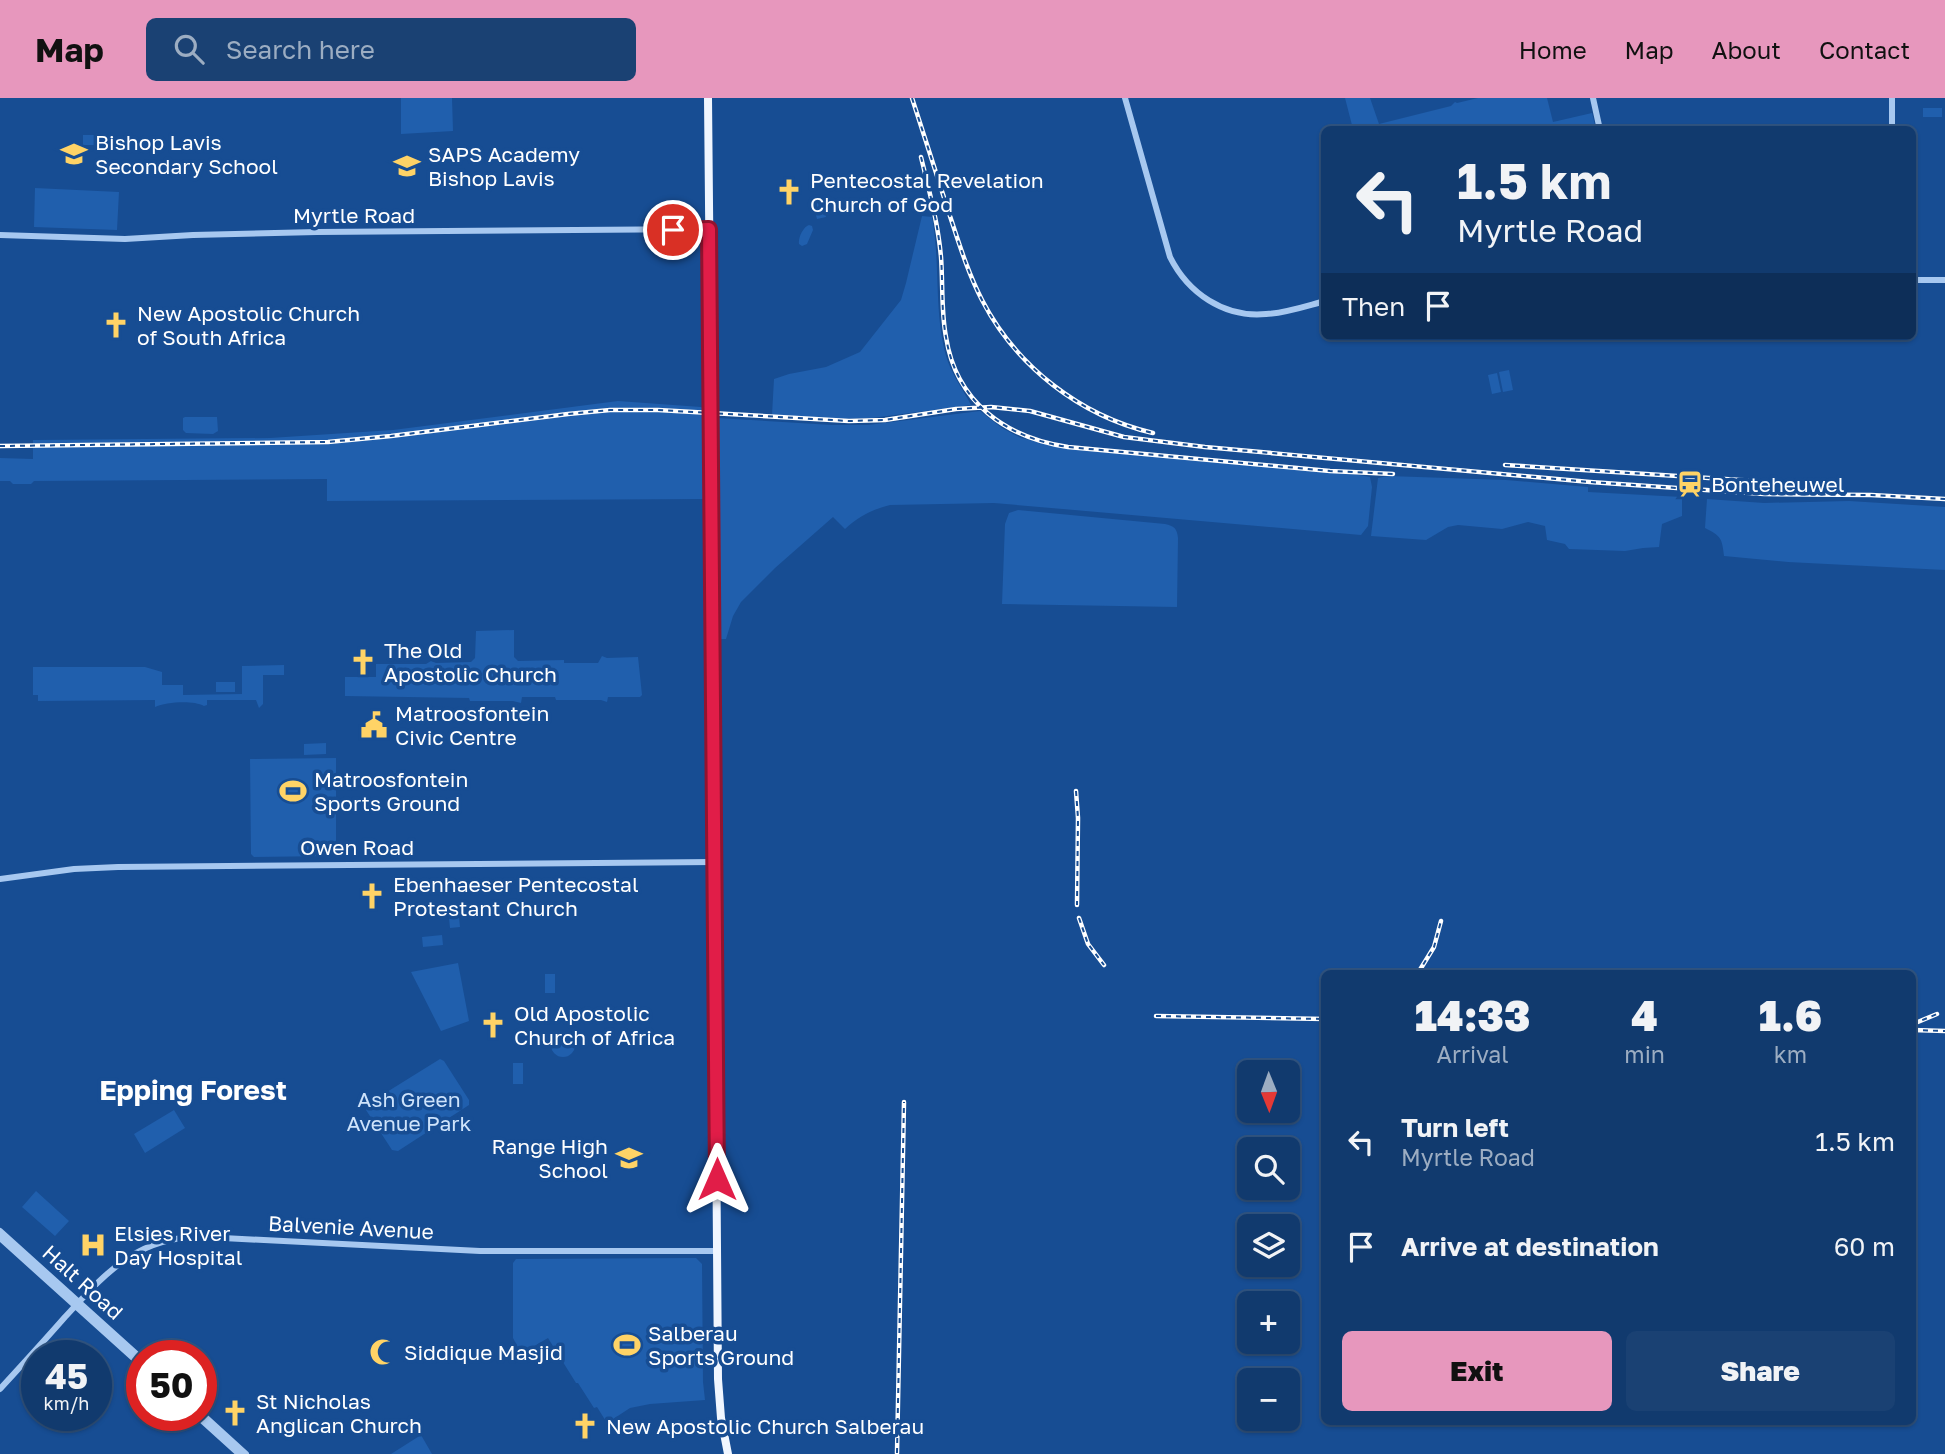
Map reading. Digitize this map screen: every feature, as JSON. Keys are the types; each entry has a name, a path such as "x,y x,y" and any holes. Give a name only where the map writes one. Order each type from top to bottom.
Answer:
{"main road":[{"path":"708,98 719,1394 727,1454"}],"street":[{"path":"1125,98 1170,257 1190,286 1216,305 1252,314 1278,313 1321,302"},
{"path":"1592,98 1599,126"},
{"path":"1892,98 1892,126"},
{"name":"Myrtle Road","path":"0,235 125,239 304,232 709,229"},
{"path":"1916,280 1945,280"},
{"name":"Owen Road","path":"0,879 64,870 129,866 714,862"},
{"name":"Halt Road","path":"0,1231 126,1351"},
{"name":"Balvenie Avenue","path":"0,1389 110,1270 135,1252 163,1241 189,1237 480,1251 718,1251"},
{"name":"Halt Road","path":"0,1238 126,1346"},
{"path":"217,1428 246,1454"},
{"path":"214,1431 239,1454"}],"green space":[{"path":"401,98 452,98 453,131 401,134"},
{"path":"1345,98 1370,98 1379,124 1478,98 1547,98 1553,122 1592,113 1595,126 1352,126"},
{"path":"1923,108 1942,108 1942,117 1923,117"},
{"path":"83,135 103,135 103,145 83,145"},
{"path":"35,188 119,192 117,230 34,227"},
{"path":"821,197 826,217 817,219 812,200"},
{"path":"922,216 932,217 935,235 943,345 950,368 971,405 872,418 772,415 774,379 826,367 860,352 901,300"},
{"path":"809,225 813,230 807,244 802,246 799,244 800,236"},
{"path":"1509,370 1513,390 1503,392 1499,372"},
{"path":"1497,373 1501,392 1492,394 1488,375"},
{"path":"618,401 701,407 706,410 707,499 327,501 327,479 34,481 31,484 0,481 0,458 33,459 33,440 270,438 393,430"},
{"path":"980,411 1021,438 1063,448 1370,477 1372,487 1368,526 1361,535 994,503 890,505 866,514 845,529 833,517 741,602 733,616 726,639 717,639 717,418 868,425"},
{"path":"185,417 217,417 218,431 213,434 186,433 183,430"},
{"path":"1388,476 1506,480 1588,487 1588,492 1682,497 1682,516 1662,524 1659,547 1625,551 1569,549 1565,544 1547,540 1545,526 1528,522 1502,529 1458,525 1448,527 1426,540 1371,536 1378,478"},
{"path":"1707,499 1764,503 1849,501 1945,507 1945,570 1724,556 1720,538 1705,528"},
{"path":"1018,510 1165,524 1173,527 1178,538 1177,607 1002,604 1005,524 1009,513"},
{"path":"514,630 514,657 518,661 564,660 564,663 598,663 602,656 638,657 642,695 608,697 607,702 522,697 521,703 470,701 469,698 345,696 345,677 376,677 376,664 471,662 475,658 476,631"},
{"path":"284,665 284,675 263,675 263,704 259,708 256,700 207,700 207,705 204,706 180,702 155,707 155,700 38,701 38,695 33,695 33,667 145,667 162,672 162,685 183,685 183,695 242,694 242,666"},
{"path":"216,682 235,682 235,692 216,692"},
{"path":"326,743 326,754 304,755 304,744"},
{"name":"Matroosfontein Sports Ground","path":"336,758 336,848 330,856 254,857 251,854 250,759"},
{"path":"458,907 460,927 450,928 448,908"},
{"path":"442,935 443,945 423,947 422,937"},
{"path":"458,963 469,1021 441,1031 411,972"},
{"path":"545,974 555,974 555,993 545,993"},
{"path":"563,1033 572,1036 575,1045 572,1054 563,1057 554,1054 551,1045 554,1036"},
{"name":"Ash Green Avenue Park","path":"440,1059 444,1061 469,1100 469,1105 398,1151 392,1150 366,1110 366,1105"},
{"path":"513,1063 523,1063 523,1084 513,1084"},
{"path":"174,1110 185,1128 145,1153 134,1134"},
{"path":"36,1191 69,1221 55,1236 22,1207"},
{"name":"Salberau Sports Ground","path":"696,1258 702,1264 705,1400 630,1408 607,1423 576,1383 548,1338 524,1352 520,1351 513,1338 513,1263 516,1259"},
{"path":"421,1435 432,1454 391,1454"}],"railway":[{"path":"912,98 967,267 996,324 1032,367 1076,401 1126,425 1153,433"},
{"path":"921,157 938,232 944,327 952,360 973,398 1005,425 1024,435 1068,447 1330,471 1393,474"},
{"path":"0,446 328,442 610,410 658,410 849,421 885,420 956,409 991,407 1030,411 1124,437 1205,447 1590,482 1764,494 1945,499"},
{"path":"1505,465 1819,485"},
{"path":"1076,791 1077,905"},
{"path":"1079,918 1088,944 1104,965"},
{"path":"1420,970 1434,947 1441,921"},
{"path":"1916,1023 1937,1014"},
{"path":"1156,1016 1321,1019"},
{"path":"1916,1030 1945,1031"},
{"path":"897,1453 904,1102"}],"place":[{"name":"Bishop Lavis Secondary School","path":"74,154"},
{"name":"SAPS Academy Bishop Lavis","path":"407,166"},
{"name":"Pentecostal Revelation Church of God","path":"789,192"},
{"name":"New Apostolic Church of South Africa","path":"116,325"},
{"name":"Bonteheuwel","path":"1690,484"},
{"name":"The Old Apostolic Church","path":"363,662"},
{"name":"Matroosfontein Civic Centre","path":"374,725"},
{"name":"Matroosfontein Sports Ground","path":"293,791"},
{"name":"Ebenhaeser Pentecostal Protestant Church","path":"372,896"},
{"name":"Old Apostolic Church of Africa","path":"493,1025"},
{"name":"Range High School","path":"629,1158"},
{"name":"Elsies River Day Hospital","path":"93,1245"},
{"name":"Salberau Sports Ground","path":"627,1345"},
{"name":"Siddique Masjid","path":"383,1352"},
{"name":"St Nicholas Anglican Church","path":"235,1413"},
{"name":"New Apostolic Church Salberau","path":"585,1426"}],"district":[{"name":"Epping Forest","path":"193,1089"}],"route":[{"path":"673,230 709,229 717,1179"}]}
